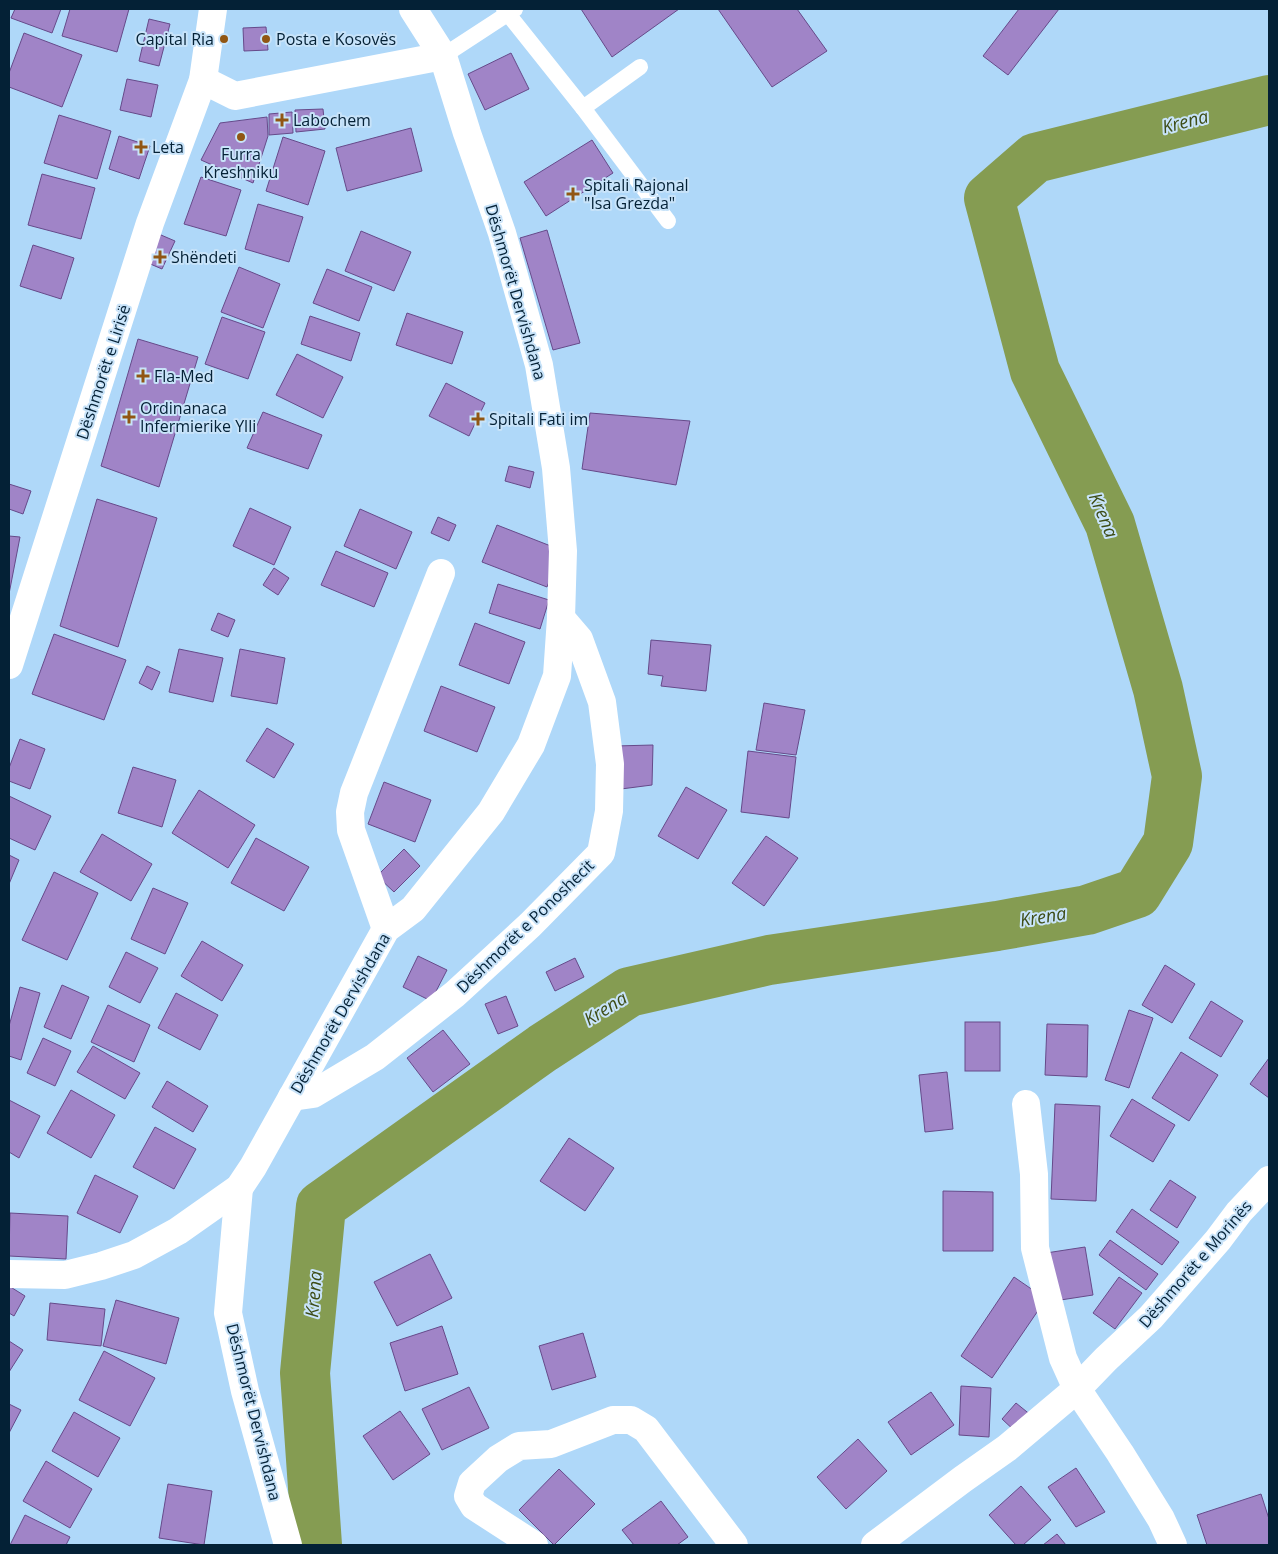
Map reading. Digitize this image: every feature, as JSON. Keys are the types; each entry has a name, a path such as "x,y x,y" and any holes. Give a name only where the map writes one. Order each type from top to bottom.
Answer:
{"street":[{"name":"Dëshmorët e Lirisë","path":"10,657 150,223 203,80 213,9"},
{"name":"Dëshmorët Dervishdana","path":"9,1274 65,1274 102,1266 134,1255 178,1231 239,1188 254,1167 386,929 413,910 491,812 531,745 557,676 564,551 556,468 539,365 502,233 467,133 443,56 413,9"},
{"path":"203,80 235,96 443,56"},
{"path":"386,929 356,848 351,830 350,812 354,793 441,573"},
{"name":"Dëshmorët e Ponoshecit","path":"292,1097 314,1094 375,1057 455,994 530,925 601,853 609,811 610,764 602,702 579,639 561,618"},
{"path":"1026,1104 1034,1174 1036,1248 1063,1358 1077,1389 1126,1461 1161,1520 1173,1545"},
{"name":"Dëshmorët e Morinës","path":"875,1545 1007,1448 1077,1389 1106,1358 1150,1318 1218,1240 1239,1212 1269,1180"},
{"name":"Dëshmorët Dervishdana","path":"239,1188 228,1313 245,1391 288,1545"},
{"path":"534,1545 474,1506 468,1496 472,1484 498,1458 519,1446 551,1444 613,1420 631,1420 646,1429 734,1545"}],"lane":[{"path":"443,56 509,10 668,221"},
{"path":"583,108 640,68"}],"building":[{"path":"15,9 61,9 52,33 11,18"},
{"path":"70,9 129,9 117,52 62,36"},
{"path":"581,9 679,9 612,57"},
{"path":"718,9 797,9 827,51 772,87"},
{"path":"1019,9 1059,9 1008,75 983,56"},
{"path":"149,19 170,24 159,66 139,61"},
{"path":"266,27 268,50 244,51 243,28"},
{"path":"24,33 82,55 62,107 9,87 9,73"},
{"path":"511,53 529,89 485,110 468,74"},
{"path":"127,79 158,85 151,117 120,110"},
{"path":"323,109 325,129 296,132 295,110"},
{"path":"292,112 293,133 269,135 269,114"},
{"path":"59,115 111,131 97,179 44,163"},
{"path":"267,117 268,136 253,183 201,160 220,123"},
{"path":"411,128 422,171 347,191 336,148"},
{"path":"119,136 150,146 139,179 109,169"},
{"path":"283,137 325,151 308,205 266,191"},
{"path":"592,140 613,173 546,216 524,182"},
{"path":"42,174 95,188 81,239 28,225"},
{"path":"201,177 241,190 226,236 184,224"},
{"path":"258,204 303,217 289,262 245,249"},
{"path":"547,230 580,343 553,350 520,238"},
{"path":"361,231 411,252 394,291 345,271"},
{"path":"154,232 175,241 162,269 141,260"},
{"path":"33,245 74,258 61,299 20,286"},
{"path":"239,267 280,284 263,328 221,312"},
{"path":"327,269 372,287 359,321 313,303"},
{"path":"407,313 463,332 452,364 396,345"},
{"path":"310,316 360,333 351,361 301,344"},
{"path":"222,317 265,332 248,379 205,364"},
{"path":"138,339 198,357 159,487 101,466"},
{"path":"297,354 343,377 323,418 276,395"},
{"path":"446,383 485,403 469,436 429,416"},
{"path":"263,412 322,435 308,469 247,448"},
{"path":"590,413 690,421 676,485 582,469"},
{"path":"509,466 534,472 530,488 505,481"},
{"path":"9,484 31,491 23,514 9,509"},
{"path":"97,499 157,518 118,647 60,626"},
{"path":"250,508 291,527 274,565 233,546"},
{"path":"360,509 412,532 396,569 344,546"},
{"path":"438,517 456,525 449,541 431,533"},
{"path":"497,525 561,550 547,587 482,562"},
{"path":"9,536 20,537 9,594"},
{"path":"336,551 388,573 374,607 321,585"},
{"path":"274,568 289,578 278,595 263,585"},
{"path":"498,584 549,600 540,629 489,613"},
{"path":"218,613 235,620 228,637 211,630"},
{"path":"475,623 525,642 509,684 459,665"},
{"path":"54,634 126,660 104,720 32,694"},
{"path":"651,640 711,645 706,691 661,686 663,676 648,674"},
{"path":"179,649 223,658 213,702 169,692"},
{"path":"240,649 285,658 277,704 231,696"},
{"path":"147,666 160,672 152,690 139,683"},
{"path":"441,686 495,707 477,752 424,731"},
{"path":"764,703 805,710 796,755 756,750"},
{"path":"267,728 294,744 274,778 246,761"},
{"path":"20,739 45,749 30,789 9,781 9,768"},
{"path":"653,745 652,785 621,789 615,746"},
{"path":"748,751 796,757 789,818 741,812"},
{"path":"133,767 176,780 162,827 118,813"},
{"path":"384,782 431,800 415,842 368,824"},
{"path":"686,787 727,810 698,859 658,836"},
{"path":"199,790 255,825 228,868 172,833"},
{"path":"9,796 51,816 35,850 9,838"},
{"path":"102,834 152,864 131,901 80,872"},
{"path":"766,836 798,858 764,906 732,883"},
{"path":"256,838 309,867 284,911 231,883"},
{"path":"404,849 420,866 394,892 377,876"},
{"path":"9,855 19,860 9,884"},
{"path":"54,872 98,893 67,960 22,940"},
{"path":"153,888 188,903 165,954 131,939"},
{"path":"202,941 243,965 222,1001 181,976"},
{"path":"126,952 158,968 140,1003 109,987"},
{"path":"418,956 447,970 431,1001 403,987"},
{"path":"575,958 584,977 555,991 546,972"},
{"path":"1165,965 1195,984 1172,1023 1142,1005"},
{"path":"62,985 89,997 71,1039 44,1027"},
{"path":"20,987 40,993 21,1060 9,1056 9,1026"},
{"path":"176,993 218,1015 200,1050 158,1028"},
{"path":"506,996 518,1026 498,1034 485,1004"},
{"path":"1211,1001 1243,1021 1221,1057 1189,1038"},
{"path":"108,1005 150,1025 134,1062 91,1042"},
{"path":"1129,1010 1153,1018 1129,1088 1105,1080"},
{"path":"965,1022 1000,1022 1000,1071 965,1071"},
{"path":"1047,1024 1088,1025 1087,1077 1045,1075"},
{"path":"443,1030 470,1064 433,1092 407,1058"},
{"path":"43,1038 71,1051 55,1086 27,1073"},
{"path":"93,1046 140,1073 125,1099 77,1072"},
{"path":"1181,1052 1218,1075 1189,1121 1152,1098"},
{"path":"1269,1058 1269,1098 1250,1084"},
{"path":"947,1072 953,1129 925,1132 919,1075"},
{"path":"167,1081 208,1106 193,1132 152,1107"},
{"path":"71,1090 115,1115 91,1158 47,1133"},
{"path":"1132,1099 1175,1125 1153,1162 1110,1136"},
{"path":"9,1100 40,1116 19,1158 9,1152"},
{"path":"1055,1104 1100,1106 1096,1201 1051,1199"},
{"path":"155,1127 196,1149 174,1189 133,1167"},
{"path":"569,1138 614,1168 585,1211 540,1181"},
{"path":"95,1175 138,1196 120,1233 77,1213"},
{"path":"1170,1180 1196,1197 1177,1228 1150,1210"},
{"path":"943,1191 993,1192 993,1251 943,1251"},
{"path":"1132,1209 1179,1242 1162,1265 1116,1232"},
{"path":"10,1213 68,1216 66,1259 9,1256"},
{"path":"1110,1240 1158,1274 1146,1290 1099,1255"},
{"path":"1085,1247 1093,1295 1054,1301 1046,1253"},
{"path":"430,1254 452,1298 397,1326 374,1282"},
{"path":"1014,1277 1046,1299 992,1378 961,1356"},
{"path":"1119,1277 1142,1293 1115,1329 1093,1313"},
{"path":"9,1286 25,1296 14,1316 9,1313"},
{"path":"116,1300 179,1318 166,1364 103,1346"},
{"path":"50,1303 105,1309 101,1346 47,1340"},
{"path":"442,1326 458,1374 405,1391 390,1343"},
{"path":"583,1333 596,1377 552,1390 539,1346"},
{"path":"9,1341 23,1350 9,1372"},
{"path":"104,1351 155,1378 130,1426 79,1400"},
{"path":"961,1386 991,1388 989,1437 959,1435"},
{"path":"469,1387 489,1428 442,1450 422,1409"},
{"path":"931,1392 954,1425 911,1455 888,1422"},
{"path":"1016,1403 1032,1416 1017,1433 1002,1419"},
{"path":"9,1404 21,1410 9,1433"},
{"path":"400,1411 430,1454 393,1480 363,1436"},
{"path":"74,1412 120,1438 98,1477 52,1451"},
{"path":"858,1439 887,1471 846,1509 817,1477"},
{"path":"46,1461 92,1489 70,1528 23,1501"},
{"path":"1076,1468 1105,1512 1076,1527 1048,1487"},
{"path":"559,1469 595,1504 554,1545 519,1510"},
{"path":"168,1484 212,1491 204,1545 159,1538"},
{"path":"1021,1486 1051,1520 1023,1545 1016,1545 989,1515"},
{"path":"1261,1494 1269,1519 1269,1545 1207,1545 1197,1515"},
{"path":"661,1501 688,1537 677,1545 634,1545 622,1530"},
{"path":"25,1515 70,1537 66,1545 10,1545"},
{"path":"1057,1534 1066,1545 1043,1545"}],"waterway":[{"name":"Krena","path":"317,1545 305,1373 321,1206 543,1048 629,992 769,960 997,926 1087,910 1137,893 1168,843 1177,776 1158,689 1110,524 1035,371 989,198 1035,158 1269,100"}],"place":[{"name":"Capital Ria","path":"224,39"},
{"name":"Posta e Kosovës","path":"266,39"},
{"name":"Labochem","path":"282,120"},
{"name":"Furra Kreshniku","path":"241,137"},
{"name":"Leta","path":"141,147"},
{"name":"Spitali Rajonal \"Isa Grezda\"","path":"573,194"},
{"name":"Shëndeti","path":"160,257"},
{"name":"Fla-Med","path":"143,376"},
{"name":"Ordinanaca Infermierike Ylli","path":"129,417"},
{"name":"Spitali Fati im","path":"478,419"}]}
